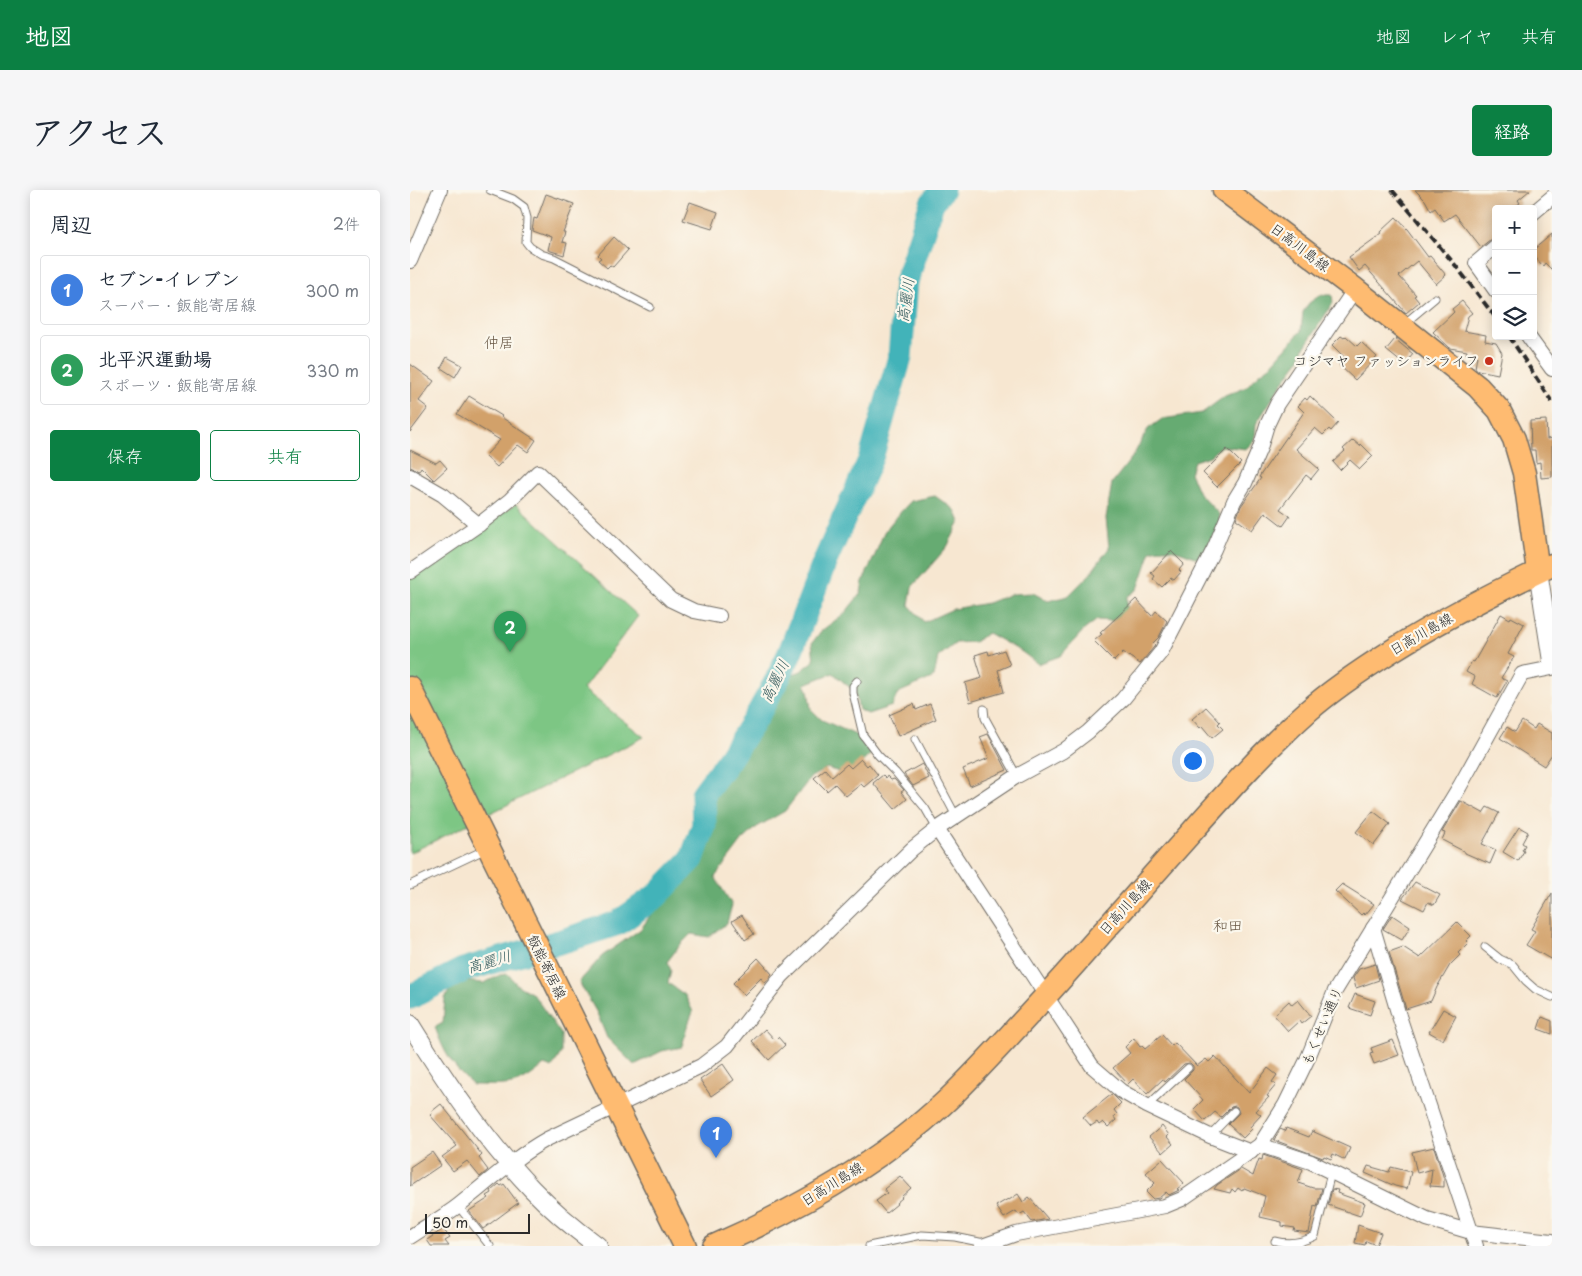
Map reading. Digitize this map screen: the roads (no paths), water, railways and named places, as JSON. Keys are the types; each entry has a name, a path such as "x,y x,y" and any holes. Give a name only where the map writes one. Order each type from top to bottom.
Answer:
{"main road":[{"name":"日高川島線","path":"714,1246 757,1227 797,1206 857,1169 907,1134 941,1106 974,1074 1046,997 1235,782 1271,745 1311,709 1358,672 1412,638 1480,600 1545,568 1524,473 1514,439 1499,410 1478,387 1402,326 1224,190"},
{"name":"飯能寄居線","path":"410,688 686,1246"}],"street":[{"path":"410,261 440,190"},
{"path":"1537,208 1549,196"},
{"path":"1492,249 1476,263 1492,285"},
{"path":"410,1237 458,1206 510,1163 547,1139 701,1066 727,1046 782,976 912,849 937,829 1017,776 1063,750 1088,732 1123,699 1161,652 1214,549 1234,501 1245,482 1260,448 1276,404 1355,289"},
{"path":"1531,340 1552,369"},
{"path":"410,572 479,525 510,500 538,472 671,600 694,611 719,616"},
{"path":"410,476 443,495 479,525"},
{"path":"1545,568 1552,661"},
{"name":"もくせい通り","path":"984,1245 1016,1234 1165,1206 1182,1199 1255,1148 1285,1105 1299,1078 1335,991 1460,786 1522,674 1552,668"},
{"path":"937,829 1092,1066 1121,1092 1210,1136 1311,1162 1427,1219 1471,1232 1552,1241"},
{"path":"1373,928 1399,1016 1476,1246"},
{"path":"414,1031 481,1129 532,1189 598,1246"}],"lane":[{"path":"490,190 514,199 524,206 527,218 526,242 530,247 650,307"},
{"path":"1402,326 1434,298"},
{"path":"857,681 853,686 853,693 862,735 925,808 937,829"},
{"path":"984,709 985,718 1017,776"},
{"path":"914,738 956,816"},
{"path":"410,885 482,851"},
{"path":"1485,947 1512,966 1535,989 1552,997"},
{"path":"1147,1106 1188,1068"},
{"path":"1210,1136 1234,1112"},
{"path":"1275,1241 1285,1244 1307,1240 1315,1236 1331,1172"},
{"path":"458,1206 490,1246"},
{"path":"869,1246 922,1235 955,1237 984,1245"}],"waterway":[{"name":"高麗川","path":"410,997 463,970 618,923 656,896 692,859 704,825 703,794 729,759 777,680 789,655 825,561 871,458 900,357 906,282 932,203 942,190"}],"railway":[{"path":"1392,190 1456,266 1492,313"},
{"path":"1512,340 1552,402"}],"place":[{"name":"コジマヤ ファッションライフ","path":"1489,361"},
{"name":"北平沢運動場","path":"510,652"},
{"name":"セブン-イレブン","path":"716,1158"}],"district":[{"name":"仲居","path":"499,343"},
{"name":"和田","path":"1228,926"}]}
